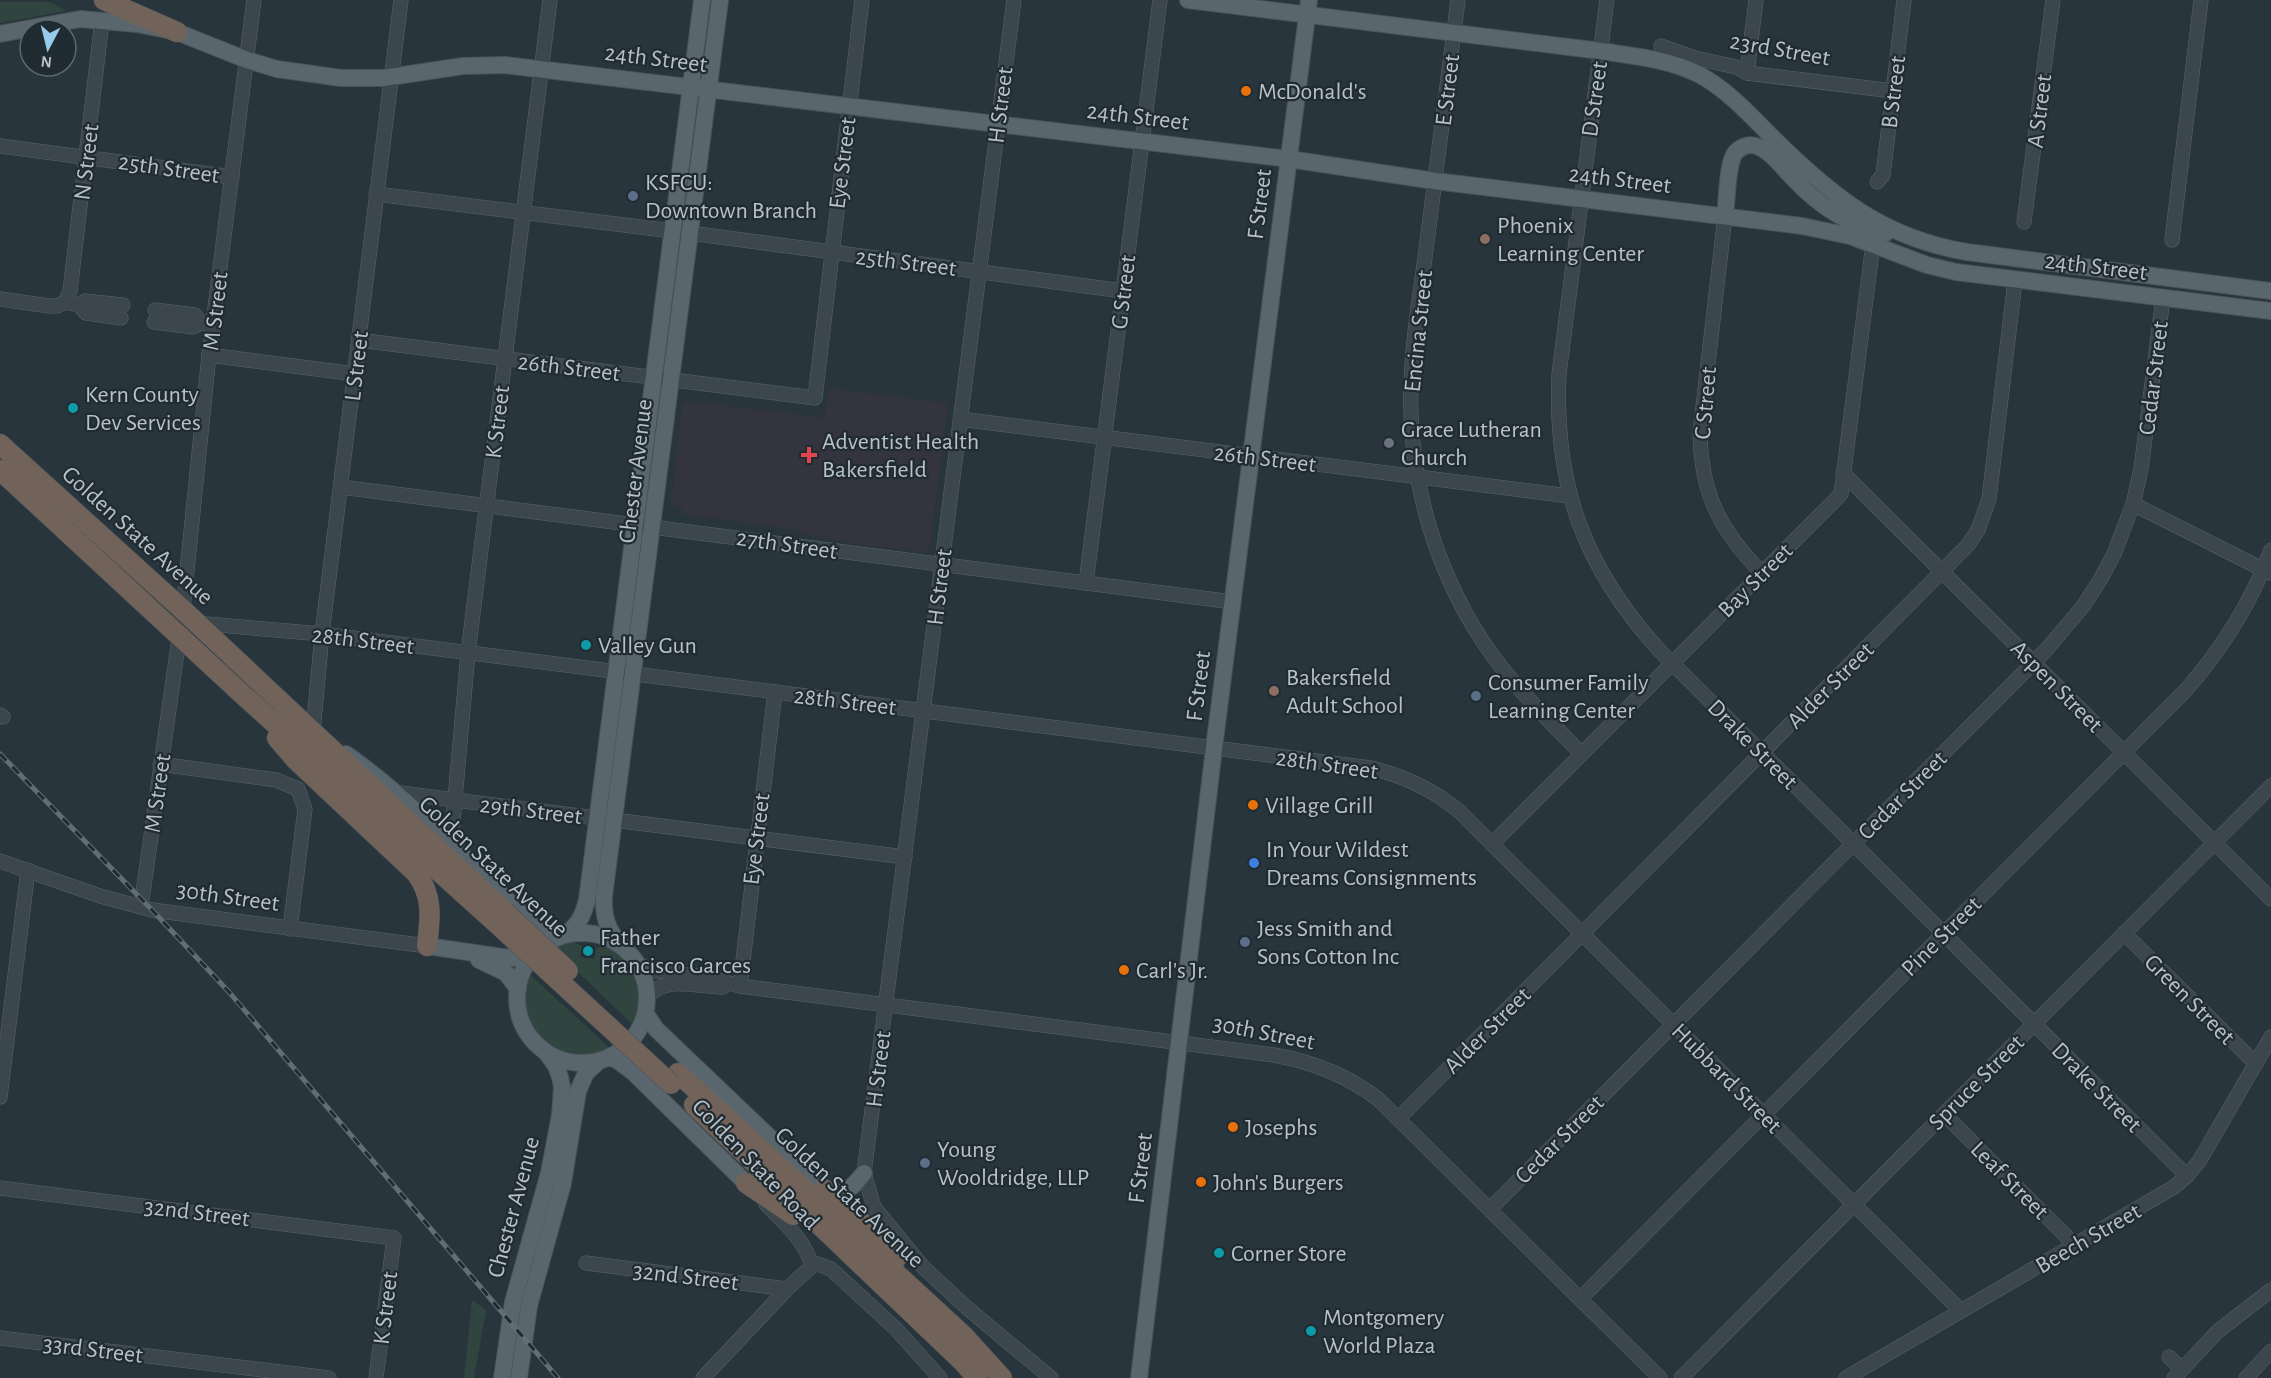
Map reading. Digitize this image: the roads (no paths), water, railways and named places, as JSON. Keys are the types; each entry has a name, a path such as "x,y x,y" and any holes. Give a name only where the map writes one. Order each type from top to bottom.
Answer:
{"highway":[{"path":"104,0 177,32"},
{"name":"Golden State Avenue","path":"0,444 190,616 313,732 500,917"},
{"path":"0,455 16,469 40,480"},
{"name":"Golden State Avenue","path":"0,470 242,694 500,917 675,1078 963,1335 1002,1378"},
{"path":"242,694 295,759 417,873 430,905 427,946"},
{"name":"Golden State Avenue","path":"675,1078 977,1378"},
{"path":"746,1183 777,1203 880,1284"},
{"path":"824,1189 867,1227 963,1335"}],"main road":[{"name":"Chester Avenue","path":"559,937 578,924 584,911 702,0"},
{"name":"Chester Avenue","path":"620,944 611,933 603,910 720,0"},
{"path":"1188,0 1308,7 1454,33 1601,51"},
{"name":"F Street","path":"1139,1378 1214,748 1308,7"},
{"name":"24th Street","path":"0,34 80,19 138,24 177,32 246,60 277,69 320,76 391,77 481,64 709,88 998,123 1830,231 1940,269 2015,281 2271,311"},
{"name":"24th Street","path":"1601,51 1662,61 1697,74 1713,83 1739,104 1830,192 1875,221 1910,237 1967,252 2271,291"},
{"path":"1725,216 1733,157 1739,148 1750,145 1763,149 1807,192 1852,223 1875,231 1910,237"},
{"path":"680,173 686,184 690,233"},
{"path":"313,732 371,771 451,844 530,922 559,937"},
{"path":"588,933 599,934 620,944 638,963 645,979 648,996 642,1025 628,1044 604,1059 585,1063 571,1062 545,1051 524,1026 518,1008 520,978 530,958 559,937 588,933"},
{"name":"30th Street","path":"427,946 530,958"},
{"name":"30th Street","path":"456,950 506,973 518,989"},
{"name":"Golden State Road","path":"646,1014 656,1029 824,1189"},
{"name":"Chester Avenue","path":"502,1378 513,1302 549,1173 560,1115 562,1087 560,1077 556,1066 545,1051"},
{"name":"Chester Avenue","path":"519,1378 529,1306 563,1183 578,1091 586,1073 604,1059"},
{"name":"Golden State Road","path":"604,1059 623,1064 633,1072 746,1183"},
{"path":"824,1189 838,1193 844,1192 850,1189 864,1173"}],"street":[{"name":"M Street","path":"190,616 209,355 207,324 232,177 254,0"},
{"name":"L Street","path":"313,732 322,634 401,0"},
{"name":"K Street","path":"451,844 468,653 550,0"},
{"name":"Eye Street","path":"815,398 862,0"},
{"name":"H Street","path":"864,1173 1014,0"},
{"name":"G Street","path":"1086,584 1160,0"},
{"name":"E Street","path":"1435,181 1458,0"},
{"name":"D Street","path":"1581,199 1607,0"},
{"path":"1748,73 1756,0"},
{"name":"B Street","path":"1877,182 1883,175 1904,0"},
{"name":"A Street","path":"2024,222 2053,0"},
{"path":"2172,240 2201,0"},
{"name":"N Street","path":"72,304 70,291 102,21"},
{"name":"23rd Street","path":"1661,46 1695,58 1736,67 1748,73 1893,91"},
{"name":"25th Street","path":"0,146 232,177"},
{"name":"Encina Street","path":"1435,181 1412,359 1411,421 1417,477 1435,544 1459,600 1474,627 1509,678 1582,754"},
{"path":"376,194 672,231"},
{"name":"Drake Street","path":"1581,199 1557,404 1562,464 1569,496 1587,546 1610,588 1638,627 1672,663 2187,1176"},
{"name":"C Street","path":"1725,216 1700,433 1700,453 1708,493 1718,516 1733,541 1762,573"},
{"name":"25th Street","path":"690,233 1123,291"},
{"name":"Bay Street","path":"1492,844 1841,494 1873,244"},
{"name":"Alder Street","path":"1399,1118 1943,573 1973,538 1989,499 2015,281"},
{"name":"Cedar Street","path":"1490,1209 2066,629 2100,580 2114,554 2133,504 2141,469 2163,298"},
{"path":"0,299 49,306 72,304 86,313 122,312"},
{"path":"155,316 195,315 207,324"},
{"name":"26th Street","path":"359,340 815,398"},
{"path":"209,355 355,374"},
{"name":"26th Street","path":"960,419 1569,496"},
{"name":"Aspen Street","path":"1844,473 2271,899"},
{"name":"27th Street","path":"341,487 1233,602"},
{"path":"2133,504 2267,572"},
{"name":"Pine Street","path":"1580,1299 2204,670 2239,619 2267,572 2271,550"},
{"path":"179,636 190,616"},
{"name":"28th Street","path":"190,616 1371,768 1393,773 1428,788 1445,800 1492,844"},
{"name":"M Street","path":"141,907 179,636"},
{"name":"Eye Street","path":"740,986 775,692"},
{"path":"160,764 276,780 298,789 305,809 290,929"},
{"name":"Spruce Street","path":"1681,1378 2271,786"},
{"name":"29th Street","path":"393,792 596,818"},
{"name":"29th Street","path":"614,820 905,857"},
{"name":"Hubbard Street","path":"1492,844 1961,1311"},
{"name":"30th Street","path":"0,861 100,896 141,907 427,946"},
{"path":"0,1097 2,1064 28,870"},
{"name":"Green Street","path":"2124,933 2256,1064"},
{"name":"30th Street","path":"638,963 650,970 707,977 740,986 1274,1055 1322,1068 1363,1088 1399,1118 1660,1378"},
{"name":"30th Street","path":"648,996 666,983 705,987 740,986"},
{"name":"Beech Street","path":"1846,1378 2164,1193 2187,1176 2200,1160 2271,1037"},
{"name":"Leaf Street","path":"1944,1114 2075,1245"},
{"path":"864,1173 874,1207 923,1267 966,1307 1051,1378"},
{"name":"Golden State Road","path":"746,1183 800,1240 808,1252 812,1266 825,1266 856,1291 897,1329 940,1378"},
{"name":"32nd Street","path":"0,1188 394,1238"},
{"name":"K Street","path":"376,1378 394,1238"},
{"name":"32nd Street","path":"586,1263 787,1288"},
{"path":"703,1378 787,1288 812,1266"},
{"path":"2169,1357 2178,1373 2217,1332 2271,1290"},
{"name":"33rd Street","path":"0,1338 329,1378"},
{"path":"2246,1378 2271,1351"}],"railway":[{"path":"0,754 229,992 558,1378"}],"place":[{"name":"McDonald's","path":"1246,91"},
{"name":"KSFCU: Downtown Branch","path":"633,196"},
{"name":"Phoenix Learning Center","path":"1485,239"},
{"name":"Kern County Dev Services","path":"73,408"},
{"name":"Grace Lutheran Church","path":"1389,443"},
{"name":"Adventist Health Bakersfield","path":"809,455"},
{"name":"Valley Gun","path":"586,645"},
{"name":"Bakersfield Adult School","path":"1274,691"},
{"name":"Consumer Family Learning Center","path":"1476,696"},
{"name":"Village Grill","path":"1253,805"},
{"name":"In Your Wildest Dreams Consignments","path":"1254,863"},
{"name":"Jess Smith and Sons Cotton Inc","path":"1245,942"},
{"name":"Father Francisco Garces","path":"588,951"},
{"name":"Carl's Jr.","path":"1124,970"},
{"name":"Josephs","path":"1233,1127"},
{"name":"Young Wooldridge, LLP","path":"925,1163"},
{"name":"John's Burgers","path":"1201,1182"},
{"name":"Corner Store","path":"1219,1253"},
{"name":"Montgomery World Plaza","path":"1311,1331"}]}
